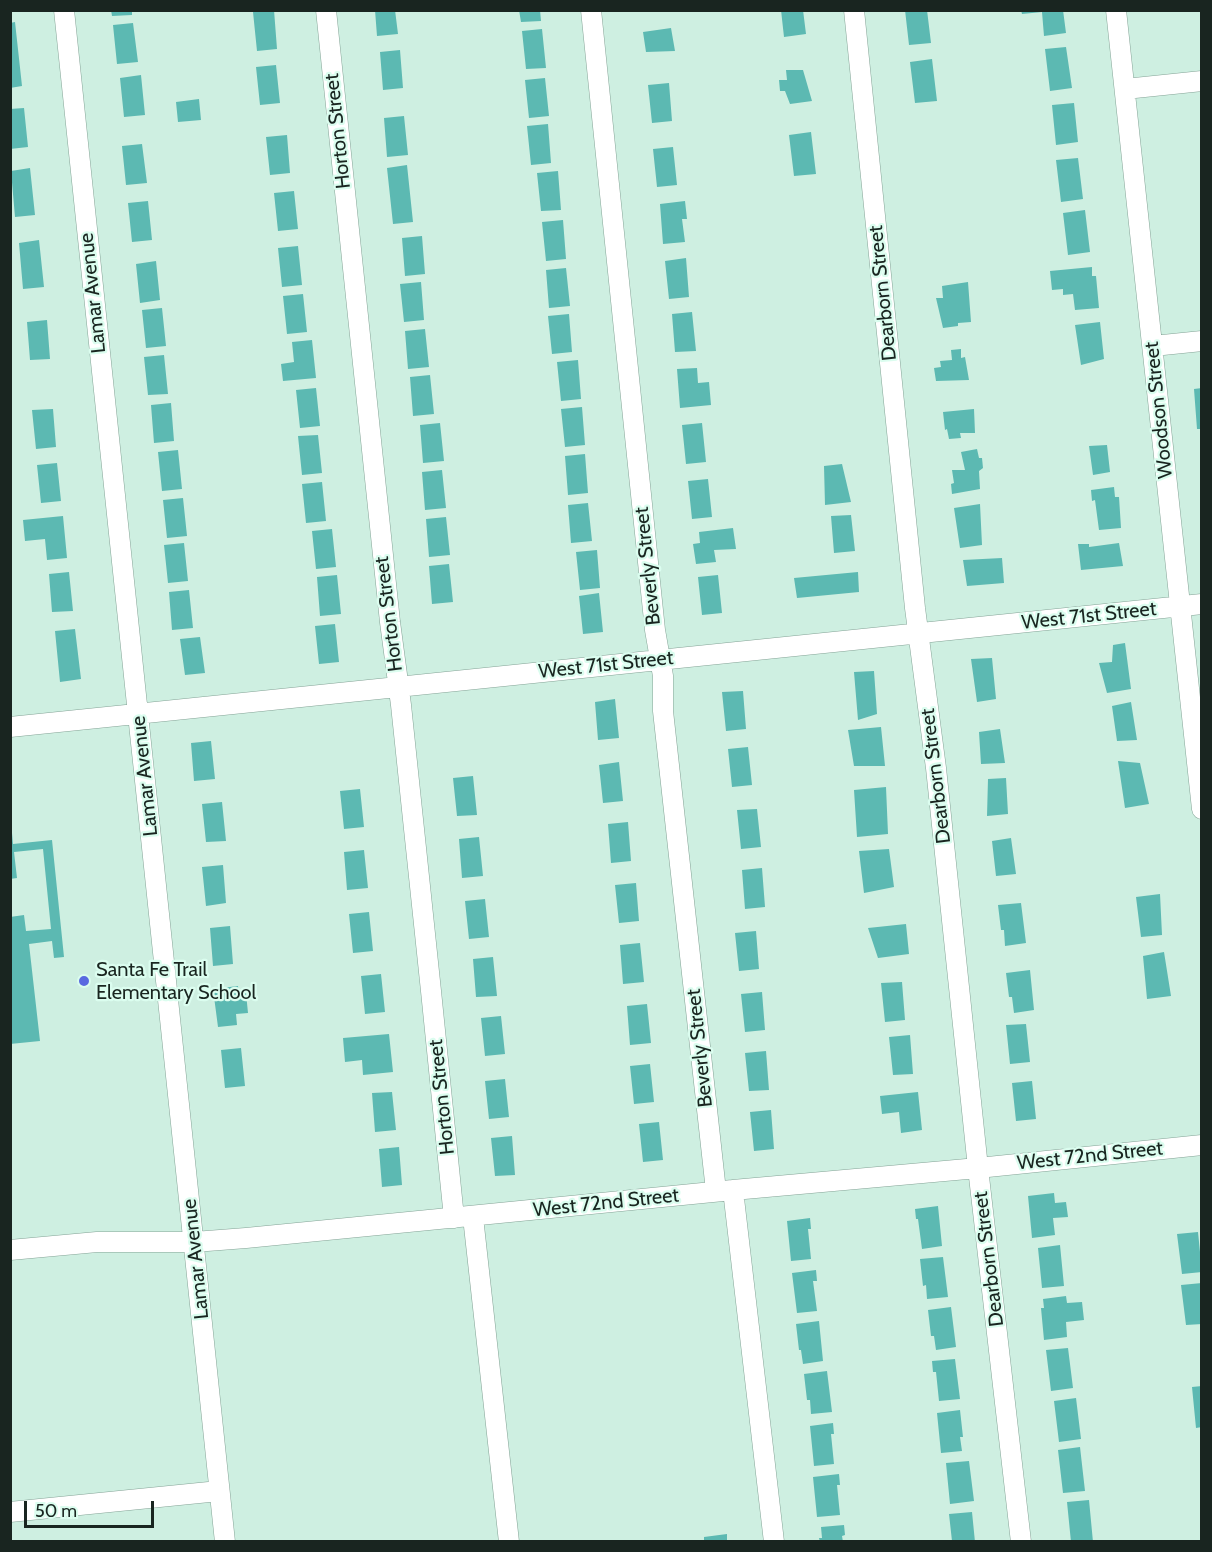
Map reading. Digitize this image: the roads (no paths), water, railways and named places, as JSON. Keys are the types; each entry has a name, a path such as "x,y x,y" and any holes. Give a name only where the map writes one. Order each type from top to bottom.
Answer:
{"street":[{"name":"Lamar Avenue","path":"64,10 225,1542"},
{"name":"Horton Street","path":"326,10 398,687 463,1217 509,1542"},
{"name":"Beverly Street","path":"591,10 654,630 663,676 664,723 725,1191 774,1542"},
{"name":"Dearborn Street","path":"854,10 919,633 1021,1542"},
{"name":"Woodson Street","path":"1116,10 1202,809"},
{"path":"1125,89 1202,81"},
{"path":"1153,346 1202,341"},
{"name":"West 71st Street","path":"10,727 1202,604"},
{"name":"West 72nd Street","path":"10,1251 97,1242 194,1242 1202,1145"},
{"path":"10,1512 219,1491"}],"place":[{"name":"Santa Fe Trail Elementary School","path":"84,981"}]}
